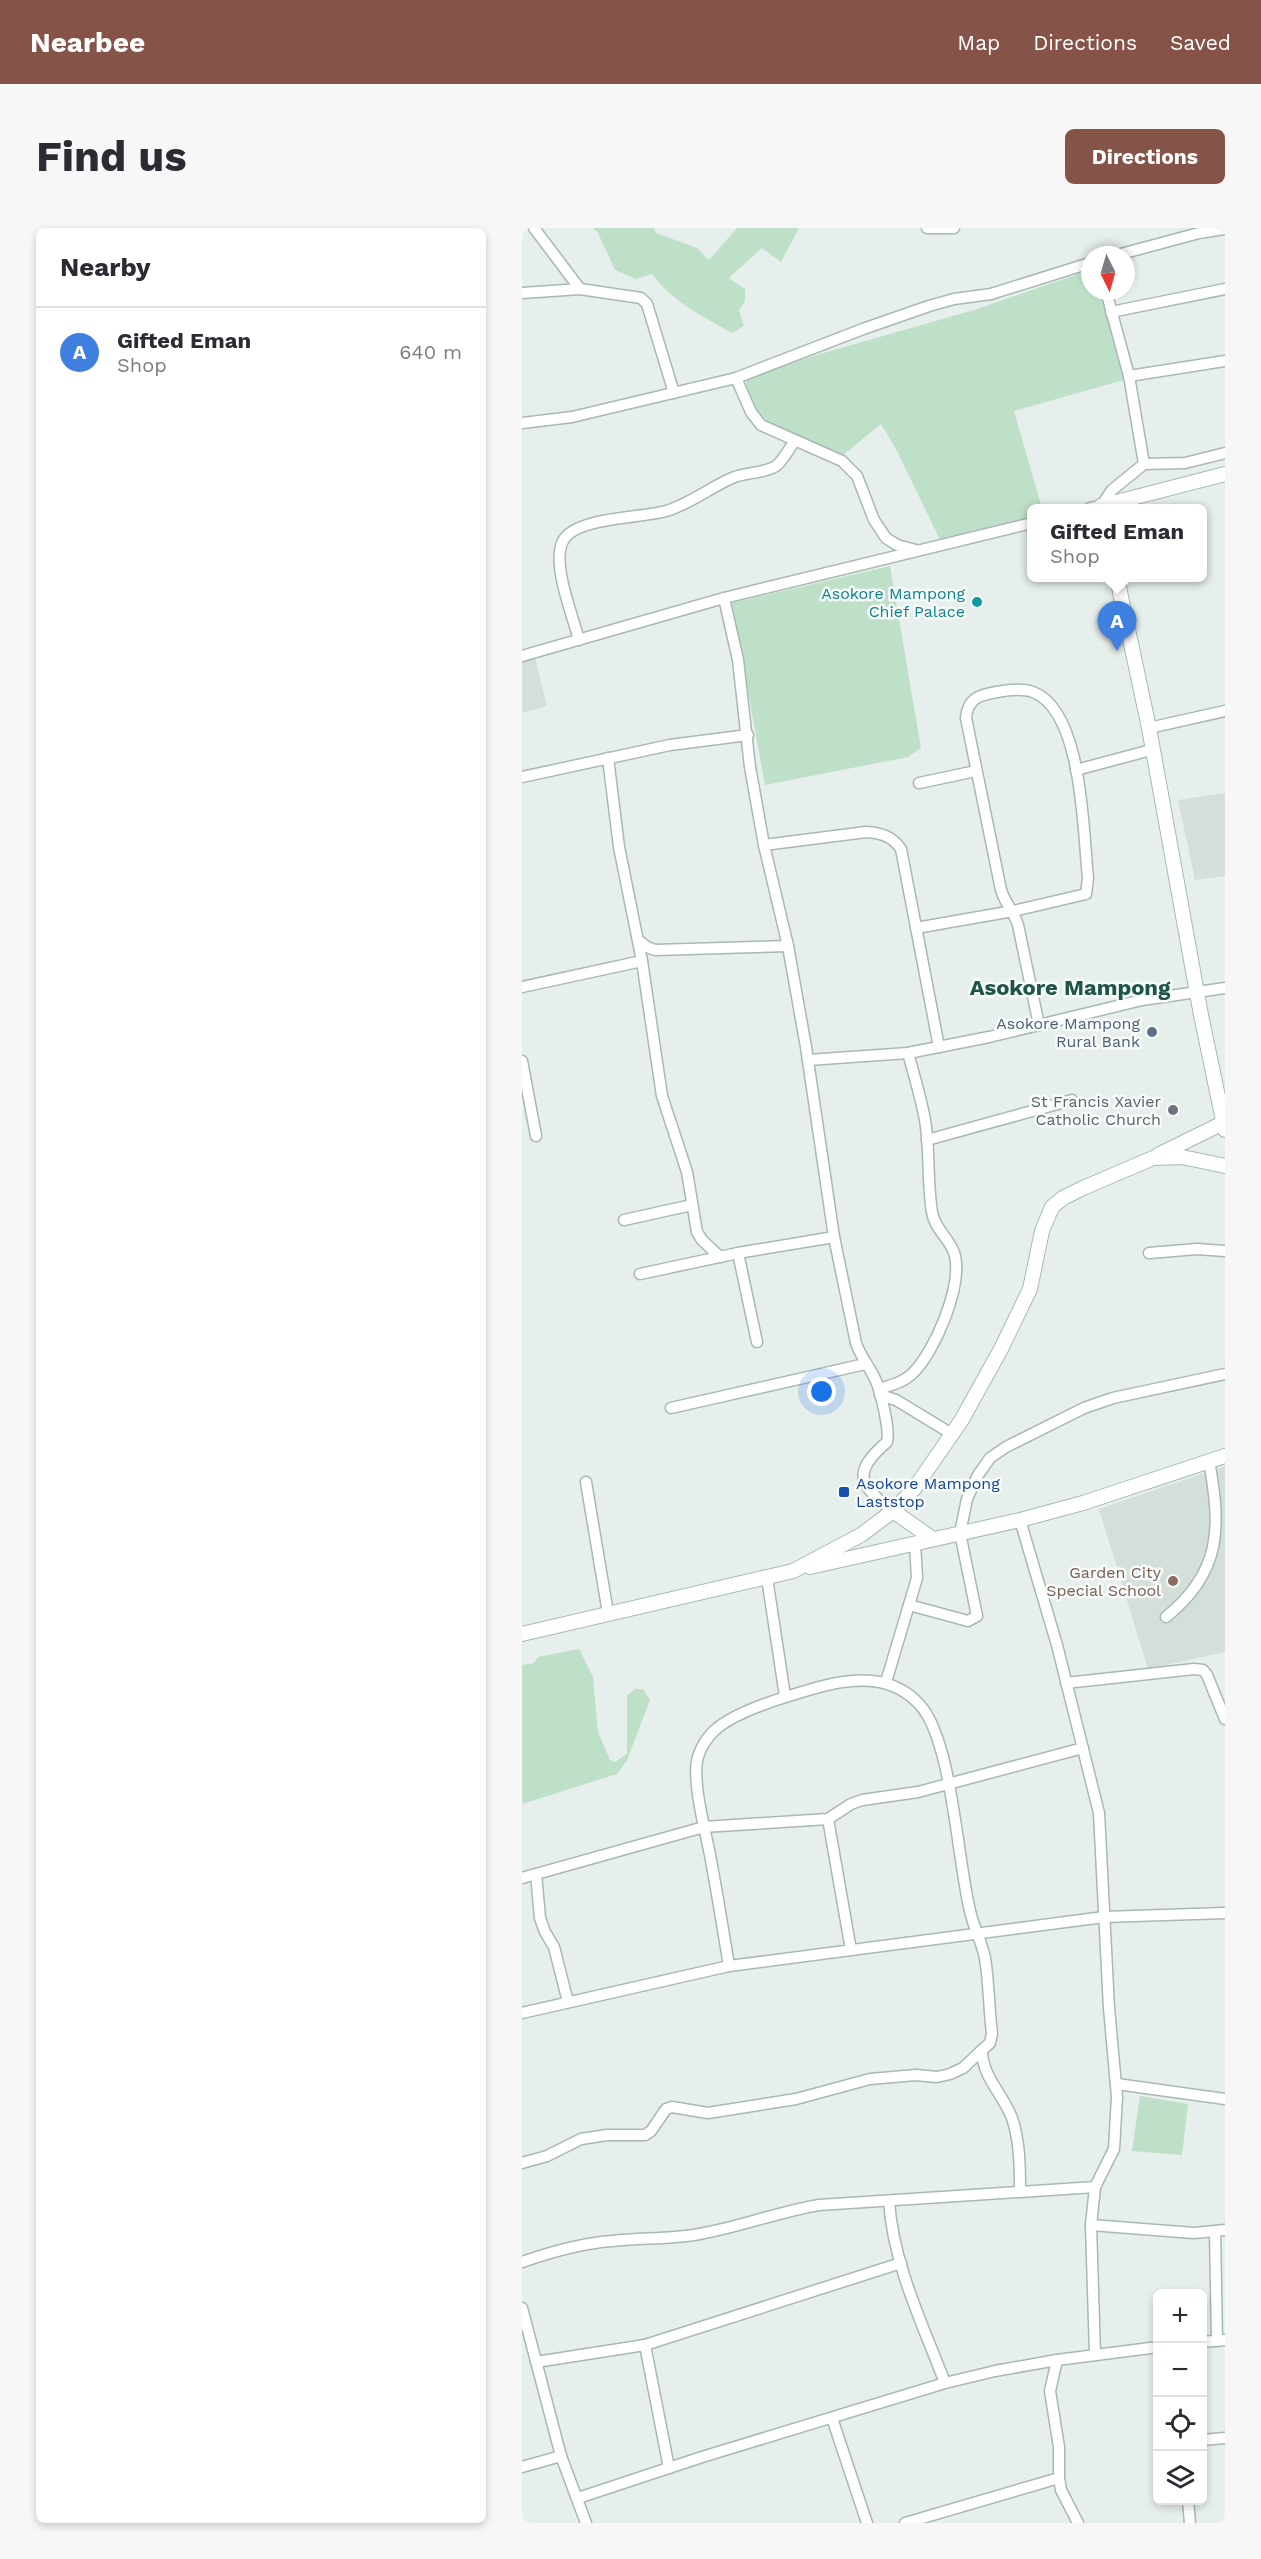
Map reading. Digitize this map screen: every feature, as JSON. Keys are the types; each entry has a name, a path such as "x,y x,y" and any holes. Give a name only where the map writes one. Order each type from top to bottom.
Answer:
{"street":[{"path":"534,228 580,289"},
{"path":"927,228 954,228"},
{"path":"1135,249 1195,230 1225,229"},
{"path":"522,423 572,417 736,378 862,329 929,306 954,299 991,294 1081,266"},
{"path":"522,293 580,289 628,294 641,298 647,304 674,393"},
{"path":"1111,312 1225,289"},
{"path":"1108,300 1130,376 1144,464"},
{"path":"1130,376 1225,361"},
{"path":"736,378 751,412 761,424 842,461 857,476 874,520 886,538 897,545 920,551"},
{"path":"579,640 559,566 562,542 569,534 585,526 666,511 704,494 731,478 777,465 795,441"},
{"path":"1101,504 1112,490 1144,464 1185,463 1225,453"},
{"path":"1113,504 1225,474"},
{"path":"522,656 724,598 1027,524"},
{"path":"793,1572 861,1535 893,1511 914,1489 952,1434 1001,1349 1030,1289 1042,1231 1052,1207 1083,1188 1153,1158 1224,1119 1197,993 1164,805 1151,750 1149,728 1118,582"},
{"path":"724,598 738,660 750,767 764,845 788,946 808,1060 834,1237 856,1343 879,1392 888,1439 866,1464 865,1485 873,1496 933,1539"},
{"path":"916,928 1013,911 1086,894 1088,878 1076,770 1061,717 1034,692 1023,690 982,695 973,699 967,707 966,718 1000,890 1013,911 1018,925 1039,1025"},
{"path":"1149,728 1225,711"},
{"path":"522,777 670,745 748,735"},
{"path":"1076,770 1151,750"},
{"path":"608,758 619,847 642,961 662,1096 687,1172 697,1232 720,1257"},
{"path":"919,783 976,771"},
{"path":"764,845 866,832 887,836 895,841 901,849 939,1047"},
{"path":"638,940 655,950 788,946"},
{"path":"522,987 642,961"},
{"path":"808,1060 908,1053 1143,1000 1225,988"},
{"path":"879,1392 901,1382 912,1373 941,1328 950,1302 956,1262 949,1241 937,1227 932,1212 925,1119 908,1053"},
{"path":"522,1061 536,1136"},
{"path":"927,1140 1072,1100"},
{"path":"1153,1158 1182,1158 1225,1166"},
{"path":"624,1220 692,1205"},
{"path":"640,1274 738,1253 834,1237"},
{"path":"1149,1253 1189,1249 1225,1251"},
{"path":"738,1253 757,1342"},
{"path":"671,1408 865,1364"},
{"path":"909,1605 968,1621 977,1616 960,1533 967,1499 978,1475 990,1458 1006,1447 1084,1408 1113,1398 1225,1374"},
{"path":"879,1392 952,1434"},
{"path":"522,1634 1020,1520 1083,1503 1225,1456"},
{"path":"1166,1617 1193,1591 1203,1575 1211,1552 1216,1528 1216,1504 1209,1461"},
{"path":"586,1482 608,1613"},
{"path":"1020,1520 1066,1683 1099,1813 1109,2008 1118,2084 1117,2131 1114,2149 1095,2187 1091,2225 1095,2355"},
{"path":"886,1682 917,1578 915,1543"},
{"path":"767,1578 785,1696"},
{"path":"1066,1683 1194,1669 1203,1670 1225,1719"},
{"path":"522,2163 547,2156 581,2139 607,2135 645,2135 651,2131 666,2109 672,2107 708,2113 796,2099 870,2079 916,2075 937,2077 963,2068 990,2043 992,2034 985,1958 970,1914 948,1785 935,1730 920,1705 900,1689 886,1682 863,1679 834,1683 785,1696 751,1710 715,1729 703,1744 697,1761 699,1793 729,1966"},
{"path":"522,1878 704,1827 828,1819 851,1804 862,1800 948,1785 1083,1748"},
{"path":"828,1819 851,1950"},
{"path":"536,1874 540,1918 554,1947 568,2002"},
{"path":"522,2013 729,1966 1104,1917 1225,1913"},
{"path":"982,2050 982,2064 987,2076 1001,2095 1015,2129 1020,2192"},
{"path":"1118,2084 1225,2099"},
{"path":"522,2262 576,2247 609,2241 690,2235 734,2228 780,2213 819,2205 1095,2187"},
{"path":"889,2201 893,2237 945,2383"},
{"path":"1091,2225 1194,2233 1220,2231 1221,2340"},
{"path":"536,2362 645,2345 901,2263"},
{"path":"522,2308 561,2456 586,2523"},
{"path":"645,2345 669,2468"},
{"path":"578,2498 945,2383 1057,2360 1153,2348"},
{"path":"1057,2360 1050,2391 1059,2447 1059,2478 1061,2490 1078,2523"},
{"path":"832,2418 867,2523"},
{"path":"1207,2440 1225,2438"},
{"path":"522,2467 561,2456"},
{"path":"904,2523 1059,2478"},
{"path":"1188,2505 1190,2523"}],"shaded area":[{"path":"535,657 547,706 522,713 522,660"},
{"path":"1225,793 1225,876 1195,880 1178,800"},
{"name":"Garden City Special School","path":"1225,1466 1225,1652 1148,1669 1099,1509"}],"green space":[{"path":"593,228 654,228 656,233 697,248 709,260 737,228 799,228 781,262 762,248 729,278 745,289 745,301 739,310 744,326 732,333 669,293 652,274 636,279 615,270 598,233"},
{"path":"1081,273 1081,300 1105,300 1127,379 1014,411 1041,504 1027,504 1027,519 940,540 897,451 881,424 843,455 782,431 758,411 750,397 746,381 751,377 820,354 974,310"},
{"path":"890,566 921,748 908,757 765,785 732,603"},
{"path":"579,1649 593,1677 598,1732 610,1760 615,1762 627,1754 627,1696 635,1689 643,1689 650,1700 627,1760 617,1774 522,1804 522,1665 534,1663 538,1657"},
{"path":"1140,2096 1188,2104 1182,2155 1132,2151"}],"place":[{"name":"Asokore Mampong Chief Palace","path":"977,602"},
{"name":"Gifted Eman","path":"1117,651"},
{"name":"Asokore Mampong Rural Bank","path":"1152,1032"},
{"name":"St Francis Xavier Catholic Church","path":"1173,1110"},
{"name":"Asokore Mampong Laststop","path":"844,1492"},
{"name":"Garden City Special School","path":"1173,1581"}],"district":[{"name":"Asokore Mampong","path":"1070,987"}]}
